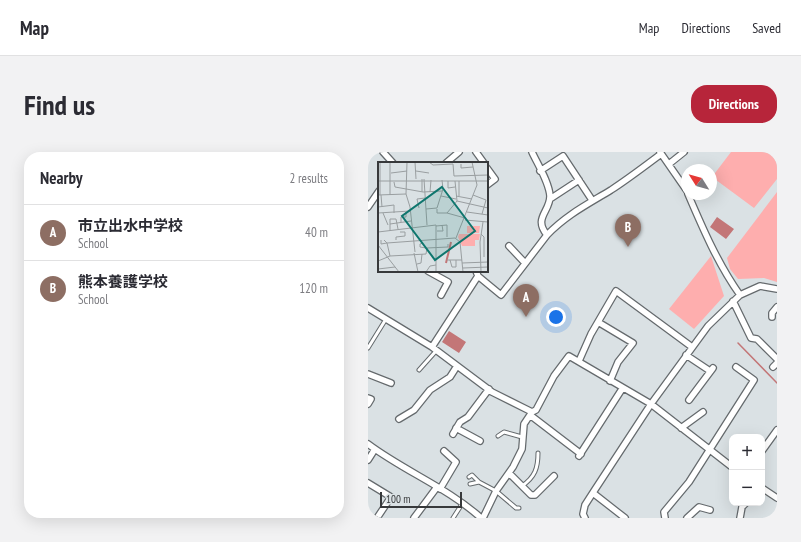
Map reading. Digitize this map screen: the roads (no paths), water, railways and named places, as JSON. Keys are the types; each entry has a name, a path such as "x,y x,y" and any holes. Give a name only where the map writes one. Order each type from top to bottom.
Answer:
{"street":[{"path":"383,152 392,162"},
{"path":"447,162 459,152"},
{"path":"476,152 483,162"},
{"path":"532,152 549,190 550,199 541,222 542,229 547,234"},
{"path":"669,164 684,152"},
{"path":"434,349 477,273 501,295 547,234 558,223 592,200 625,181 661,153 681,182"},
{"path":"540,171 563,156 592,200"},
{"path":"488,170 495,180 488,184"},
{"path":"550,199 579,180"},
{"path":"368,207 378,192"},
{"path":"691,200 704,231 729,279 740,295"},
{"path":"509,246 525,263"},
{"path":"432,272 448,282 441,295"},
{"path":"585,518 583,514 593,493 651,404 708,326 740,295 760,286 777,289"},
{"path":"579,361 598,322 616,291 692,347"},
{"path":"733,301 751,338 758,339 764,348 777,358"},
{"path":"772,317 772,313 777,307"},
{"path":"368,308 434,349 489,389 531,414 580,455 622,388"},
{"path":"598,322 633,342 618,362 610,381"},
{"path":"686,355 711,369 689,400"},
{"path":"368,444 400,466 438,488 482,518 496,491 509,473 522,449 524,424 536,410 554,376 569,356 651,404 709,451 729,465"},
{"path":"398,419 414,410 430,390 450,377 458,366"},
{"path":"663,518 664,512 689,482 754,380 736,367"},
{"path":"368,374 391,383"},
{"path":"453,434 460,422 468,417 489,389"},
{"path":"368,398 371,399 368,404"},
{"path":"681,428 703,412"},
{"path":"456,428 480,441"},
{"path":"765,447 777,430"},
{"path":"368,460 375,449"},
{"path":"414,518 456,462 444,451"},
{"path":"509,473 531,495 535,495 554,476"},
{"path":"368,483 391,497 377,518"},
{"path":"765,490 777,498"},
{"path":"593,493 622,517"},
{"path":"740,518 743,506"},
{"path":"687,518 699,507 710,510"}],"lane":[{"path":"368,348 386,319"},
{"path":"419,370 434,349"},
{"path":"498,436 504,432 522,437"},
{"path":"522,486 530,480 537,470 538,453"},
{"path":"468,477 472,475 479,482 496,491 516,508 519,508"},
{"path":"470,484 479,482"},
{"path":"453,518 462,504"}],"waterway":[{"path":"738,343 777,383"}],"place":[{"name":"熊本養護学校","path":"628,247"},
{"name":"市立出水中学校","path":"526,317"}]}
